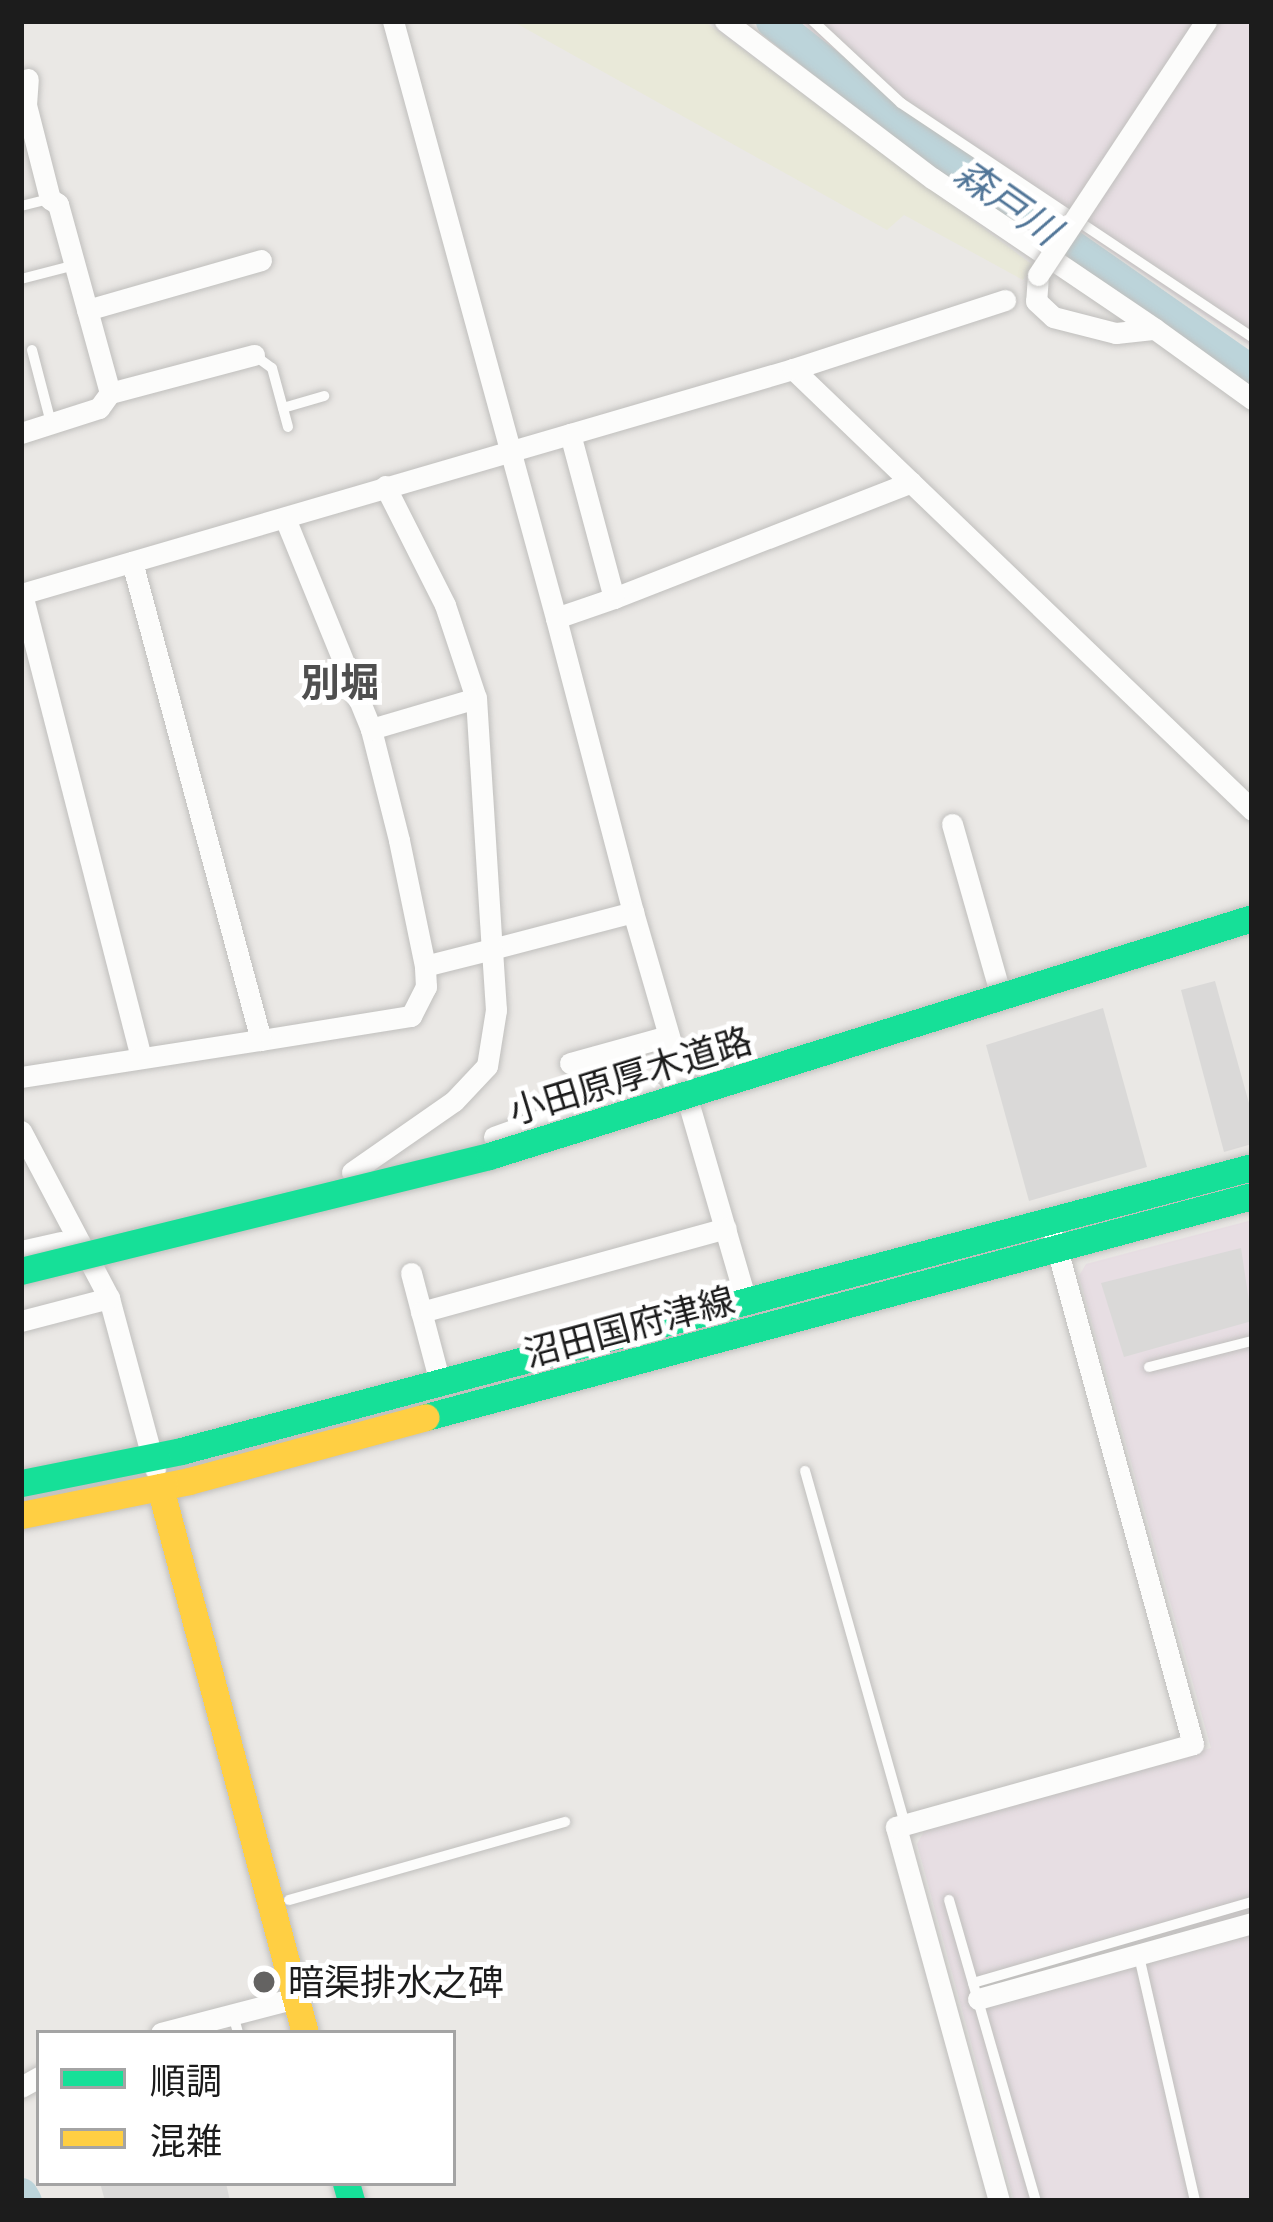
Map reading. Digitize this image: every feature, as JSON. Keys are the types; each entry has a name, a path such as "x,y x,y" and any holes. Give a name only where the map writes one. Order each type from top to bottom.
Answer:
{"main road":[{"name":"小田原厚木道路","path":"21,1271 490,1156 1252,918"},
{"name":"小田原厚木道路","path":"21,1293 755,1102 1252,944"},
{"name":"沼田国府津線","path":"21,1483 153,1458 1252,1167"},
{"name":"沼田国府津線","path":"21,1515 160,1487 1252,1196"},
{"path":"160,1487 303,2030"}],"street":[{"path":"393,21 633,912 746,1301"},
{"path":"725,21 932,178 1252,399"},
{"path":"1155,329 1116,333 1060,320 1036,301 1038,275 1206,21"},
{"path":"28,79 23,86 26,129 75,265 110,393"},
{"path":"87,310 260,260"},
{"path":"141,1056 21,594 793,370 1005,300"},
{"path":"21,433 99,408 110,393 254,355"},
{"path":"793,370 1252,810"},
{"path":"571,434 614,598"},
{"path":"556,618 910,482"},
{"path":"352,1172 454,1101 487,1066 496,1010 476,698 445,604 385,487"},
{"path":"21,1078 411,1016 426,987 370,728 285,518"},
{"path":"132,562 260,1040"},
{"path":"370,728 476,698"},
{"path":"952,824 997,982"},
{"path":"21,1250 513,1132 531,1118 616,1093 680,1082 1252,903"},
{"path":"425,966 633,912"},
{"path":"570,1063 668,1036"},
{"path":"21,1131 109,1298 160,1487"},
{"path":"999,2201 896,1827 1193,1744 1049,1220"},
{"path":"421,1312 726,1228"},
{"path":"411,1274 440,1383"},
{"path":"21,1321 109,1298"},
{"path":"975,1991 1136,1947 1252,1923"},
{"path":"186,2030 235,2024 295,1998"}],"lane":[{"path":"813,21 901,103 1252,337"},
{"path":"21,206 50,199"},
{"path":"21,279 75,265"},
{"path":"32,350 51,423"},
{"path":"254,355 272,368 287,427"},
{"path":"283,408 324,396"},
{"path":"1149,1367 1252,1341"},
{"path":"805,1472 905,1824"},
{"path":"289,1900 565,1822"},
{"path":"949,1900 1036,2201"},
{"path":"1195,2201 1136,1947 1252,1902"}],"shaded area":[{"path":"768,21 1252,21 1252,347 1111,252"},
{"path":"1215,981 1252,1114 1252,1144 1224,1152 1181,990"},
{"path":"1103,1008 1147,1167 1029,1201 986,1045"},
{"path":"1252,1220 1252,2201 1014,2201 917,1844 927,1826 1211,1748 1079,1276 1086,1264"},
{"path":"1241,1248 1252,1321 1124,1357 1101,1283"},
{"path":"101,2186 227,2186 230,2201 105,2201"}],"green space":[{"path":"512,21 704,21 1034,266 1023,280 904,215 887,230"}],"waterway":[{"name":"森戸川","path":"772,21 954,164 1252,372"},
{"path":"21,2194 25,2201"}],"traffic: fast":[{"path":"21,1271 489,1156 1252,918"},
{"path":"21,1483 181,1451 1252,1167"},
{"path":"426,1417 1252,1196"},
{"path":"347,2186 351,2201"}],"traffic: slow":[{"path":"21,1515 189,1481 426,1417"},
{"path":"160,1487 304,2030"}],"place":[{"name":"暗渠排水之碑","path":"264,1982"}],"district":[{"name":"別堀","path":"340,681"}]}
